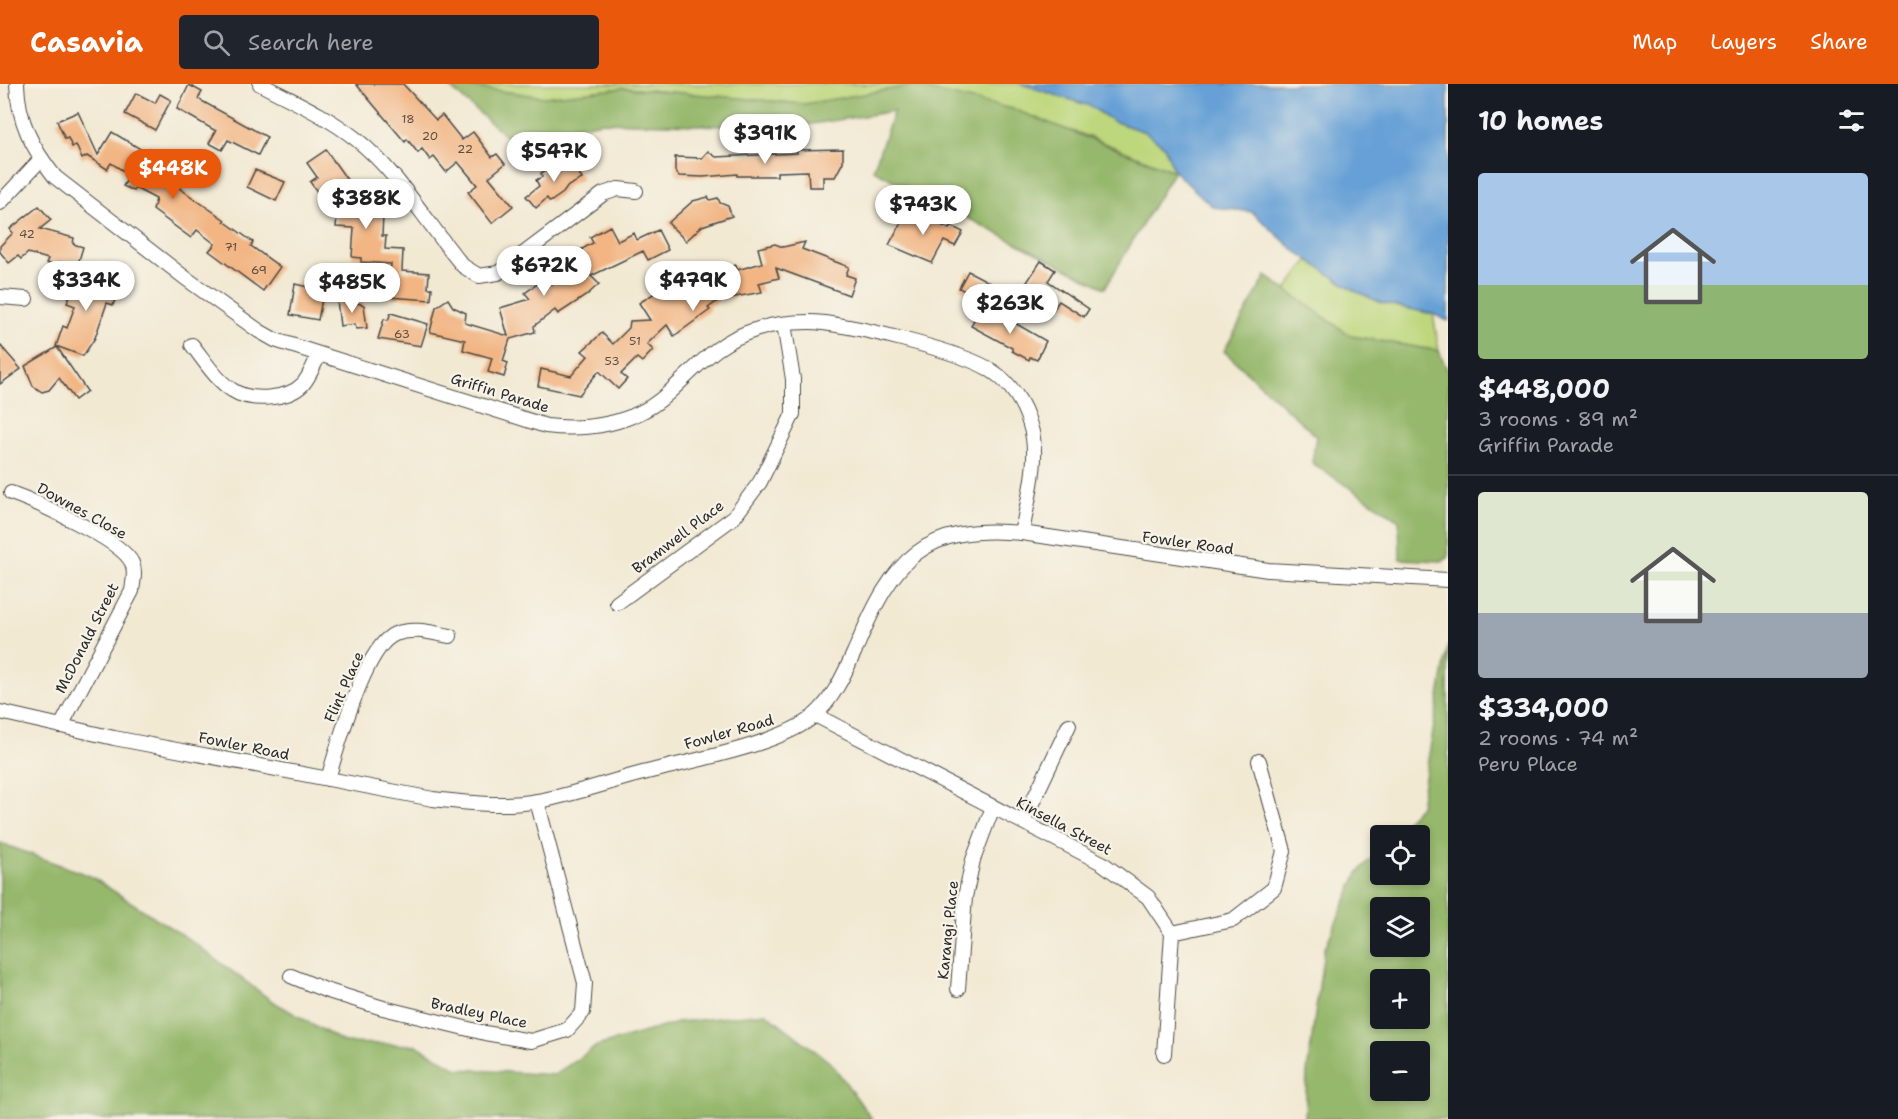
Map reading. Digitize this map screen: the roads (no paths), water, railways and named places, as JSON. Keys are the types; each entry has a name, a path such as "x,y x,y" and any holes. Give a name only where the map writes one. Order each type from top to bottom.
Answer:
{"street":[{"name":"Griffin Parade","path":"17,84 21,117 40,159 71,191 259,332 319,355 546,426 579,428 615,422 664,397 719,346 757,329 784,324 829,324 939,350 978,362 1005,382 1027,417 1034,442 1022,533"},
{"path":"260,84 316,112 356,139 387,169 462,266 479,276 498,273 603,194 618,189 636,192"},
{"path":"0,202 40,159"},
{"path":"0,297 26,299"},
{"name":"Bramwell Place","path":"617,603 734,517 760,482 793,414 793,379 784,324"},
{"path":"192,345 210,368 233,391 252,397 278,396 296,389 303,383 319,355"},
{"name":"Downes Close","path":"11,493 39,503 120,548 132,563"},
{"name":"Fowler Road","path":"0,712 328,779 472,804 537,801 769,740 815,715 832,695 846,671 884,587 910,556 933,542 956,533 998,531 1022,533 1268,570 1446,578"},
{"name":"McDonald Street","path":"62,726 132,591 134,575 132,563"},
{"name":"Flint Place","path":"328,779 354,700 371,662 385,641 395,634 415,630 450,636"},
{"name":"Kinsella Street","path":"815,715 1102,863 1148,897 1172,933"},
{"path":"1023,822 1069,725"},
{"path":"1164,1054 1172,933 1233,920 1274,888 1284,851 1259,761"},
{"name":"Bradley Place","path":"291,976 325,990 383,1008 484,1033 531,1041 567,1030 583,1012 585,983 537,801"},
{"name":"Karangi Place","path":"958,988 965,897 973,860 993,807"}],"water":[{"path":"1021,84 1448,84 1448,321 1433,314 1382,303 1355,291 1295,251 1252,212 1213,207 1174,171 1164,146 1145,132 1113,121 1090,106"}]}
